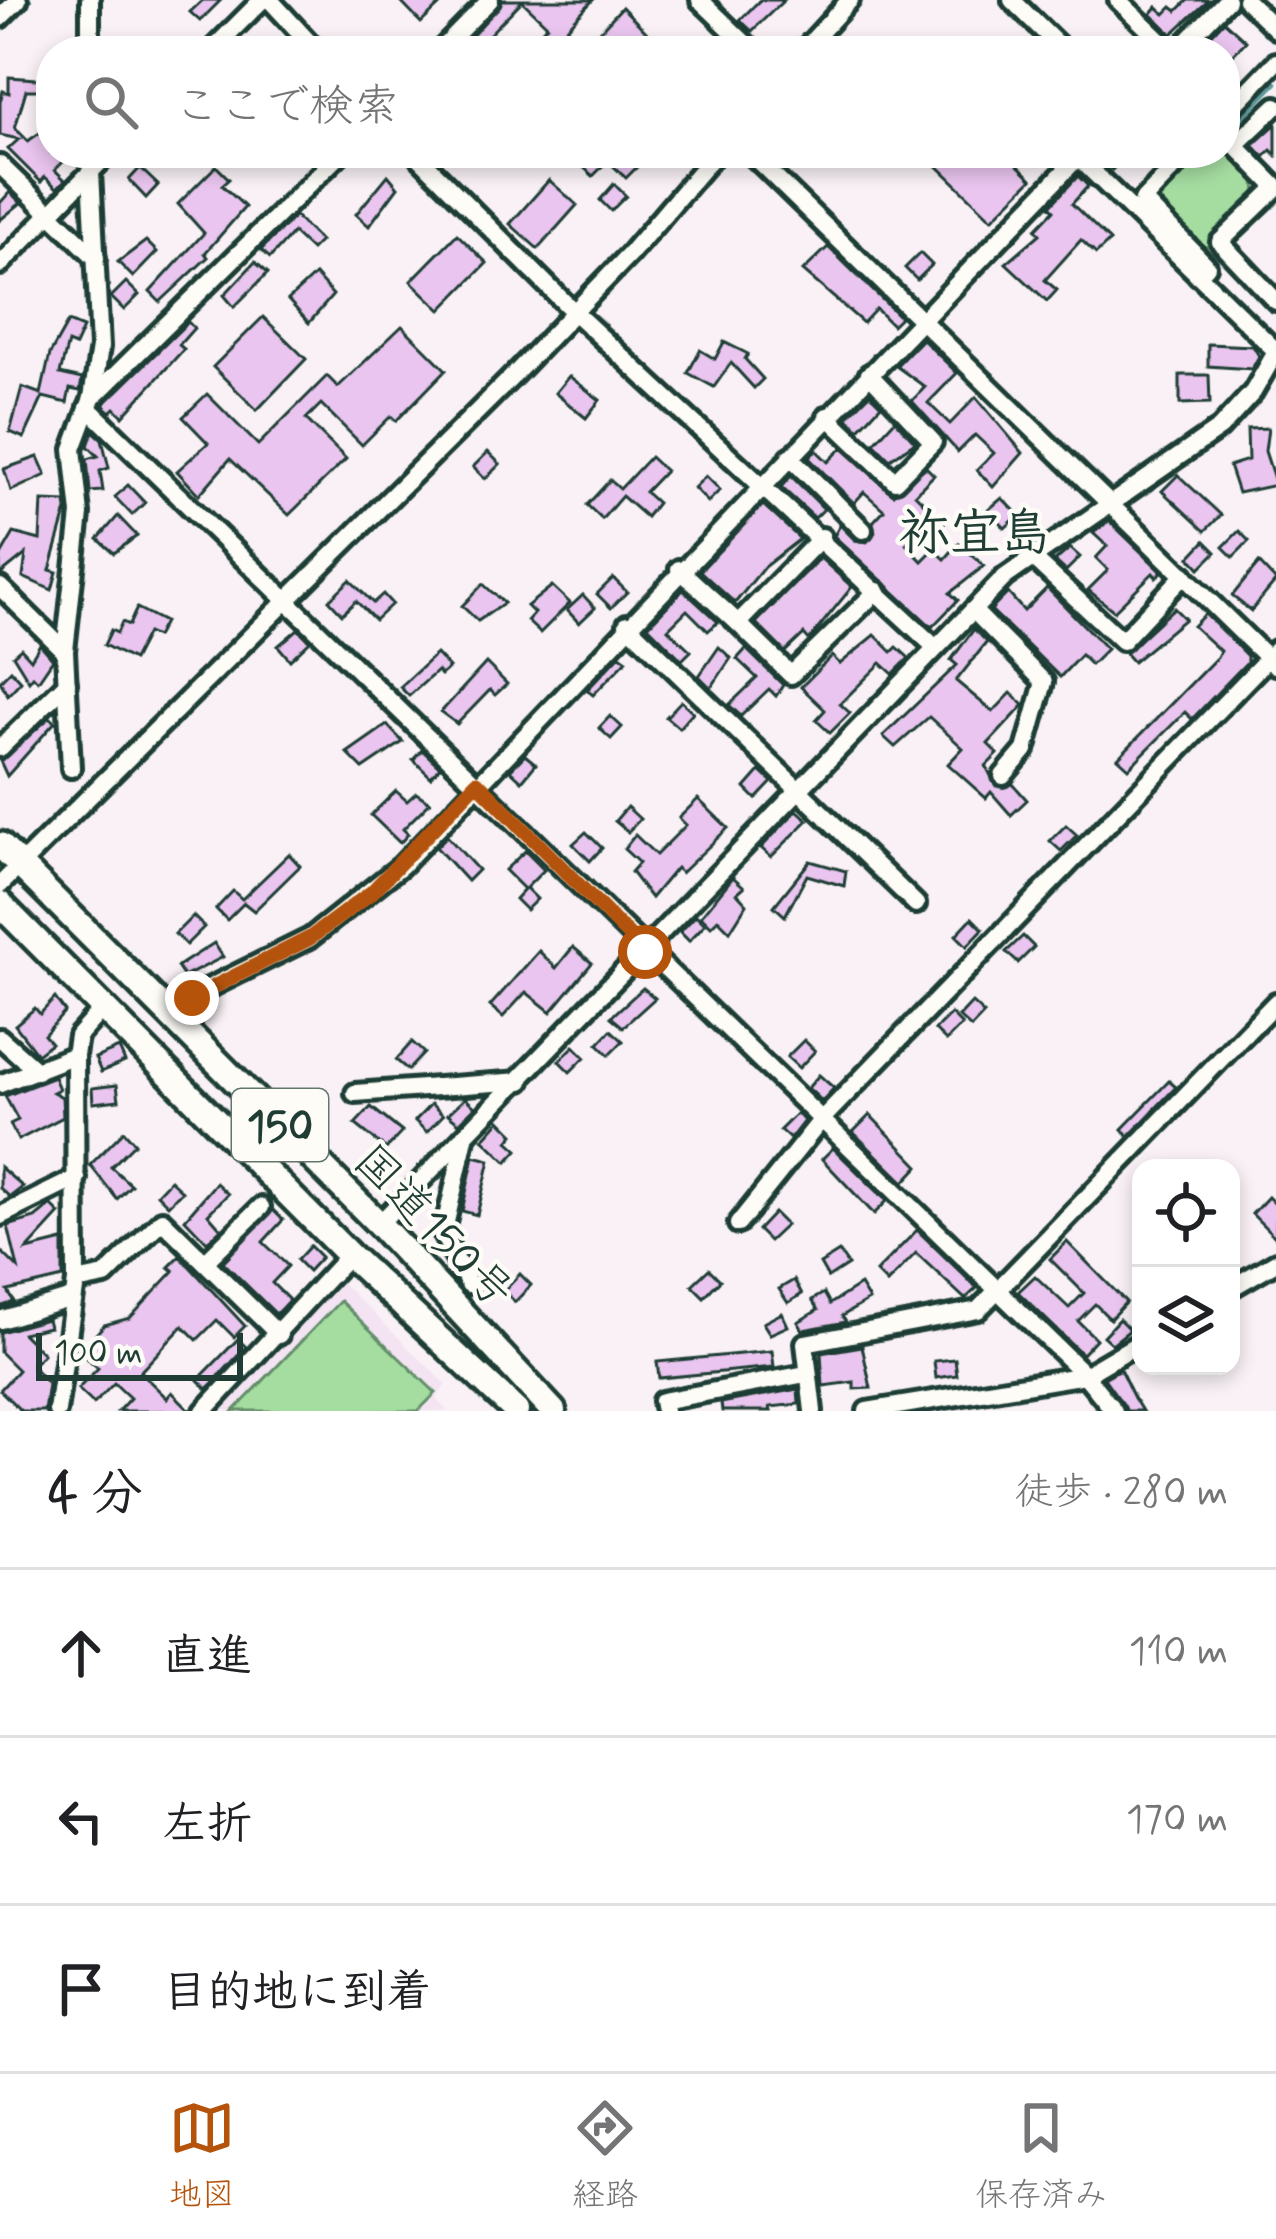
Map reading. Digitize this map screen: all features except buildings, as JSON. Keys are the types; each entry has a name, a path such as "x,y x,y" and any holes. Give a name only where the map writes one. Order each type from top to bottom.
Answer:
{"highway":[{"name":"国道150号","path":"0,845 379,1224 553,1411"},
{"name":"国道150号","path":"0,904 350,1255 516,1411"}],"street":[{"path":"0,18 17,0"},
{"path":"90,0 90,36"},
{"path":"227,36 266,0 302,36"},
{"path":"455,36 490,0"},
{"path":"700,0 737,36"},
{"path":"817,36 850,0"},
{"path":"1012,0 1049,36"},
{"path":"1118,0 1158,36"},
{"path":"1189,36 1226,0"},
{"path":"1246,0 1276,29"},
{"path":"1240,99 1276,62"},
{"path":"1240,140 1276,106"},
{"path":"1240,150 1276,188 1220,242 1276,301"},
{"path":"0,165 95,258"},
{"path":"0,265 50,214 85,168"},
{"path":"70,768 65,651 79,546 73,449 90,403 100,347 90,168"},
{"path":"90,403 326,168"},
{"path":"430,168 574,312 936,648"},
{"path":"0,885 574,312 703,168"},
{"path":"738,1224 823,1119 1273,658 765,168"},
{"path":"166,1010 310,938 400,866 1067,168"},
{"path":"379,1224 973,610 1032,556 1220,428 1253,392 1276,351 1093,168"},
{"path":"1174,168 1143,200 1207,266 1198,275"},
{"path":"826,416 895,482 908,469 933,442 868,374"},
{"path":"90,403 645,952 1085,1375 1114,1411"},
{"path":"790,457 863,530"},
{"path":"738,623 822,538"},
{"path":"1032,556 1122,641 1184,575"},
{"path":"679,569 791,675 877,591"},
{"path":"0,586 65,651"},
{"path":"973,610 1044,682 1024,750 1003,776"},
{"path":"627,624 916,904"},
{"path":"0,748 67,683"},
{"path":"813,1411 805,1343 978,1310 1276,1002"},
{"path":"57,1411 74,1290 75,1054 78,1036 102,1009"},
{"path":"0,1038 37,1071"},
{"path":"0,1084 75,1054"},
{"path":"355,1093 521,1081"},
{"path":"466,1137 443,1235 470,1284"},
{"path":"0,1216 77,1178"},
{"path":"205,1262 261,1207"},
{"path":"0,1320 106,1276 162,1220 279,1335"},
{"path":"204,1411 350,1255"},
{"path":"1240,1283 1276,1262"},
{"path":"867,1411 1085,1375 1132,1347"},
{"path":"664,1411 662,1401 806,1375"}],"shaded area":[{"path":"337,1278 446,1384 436,1399 448,1411 208,1411"}],"green space":[{"path":"1240,163 1255,178 1256,198 1201,252 1149,201 1181,168 1240,168"},
{"path":"340,1301 436,1393 418,1411 234,1411"}],"waterway":[{"path":"0,30 30,0"},
{"path":"1240,120 1276,83"}],"district":[{"name":"祢宜島","path":"975,531"}],"route":[{"path":"192,998 310,938 372,892 477,782 645,952"}]}
